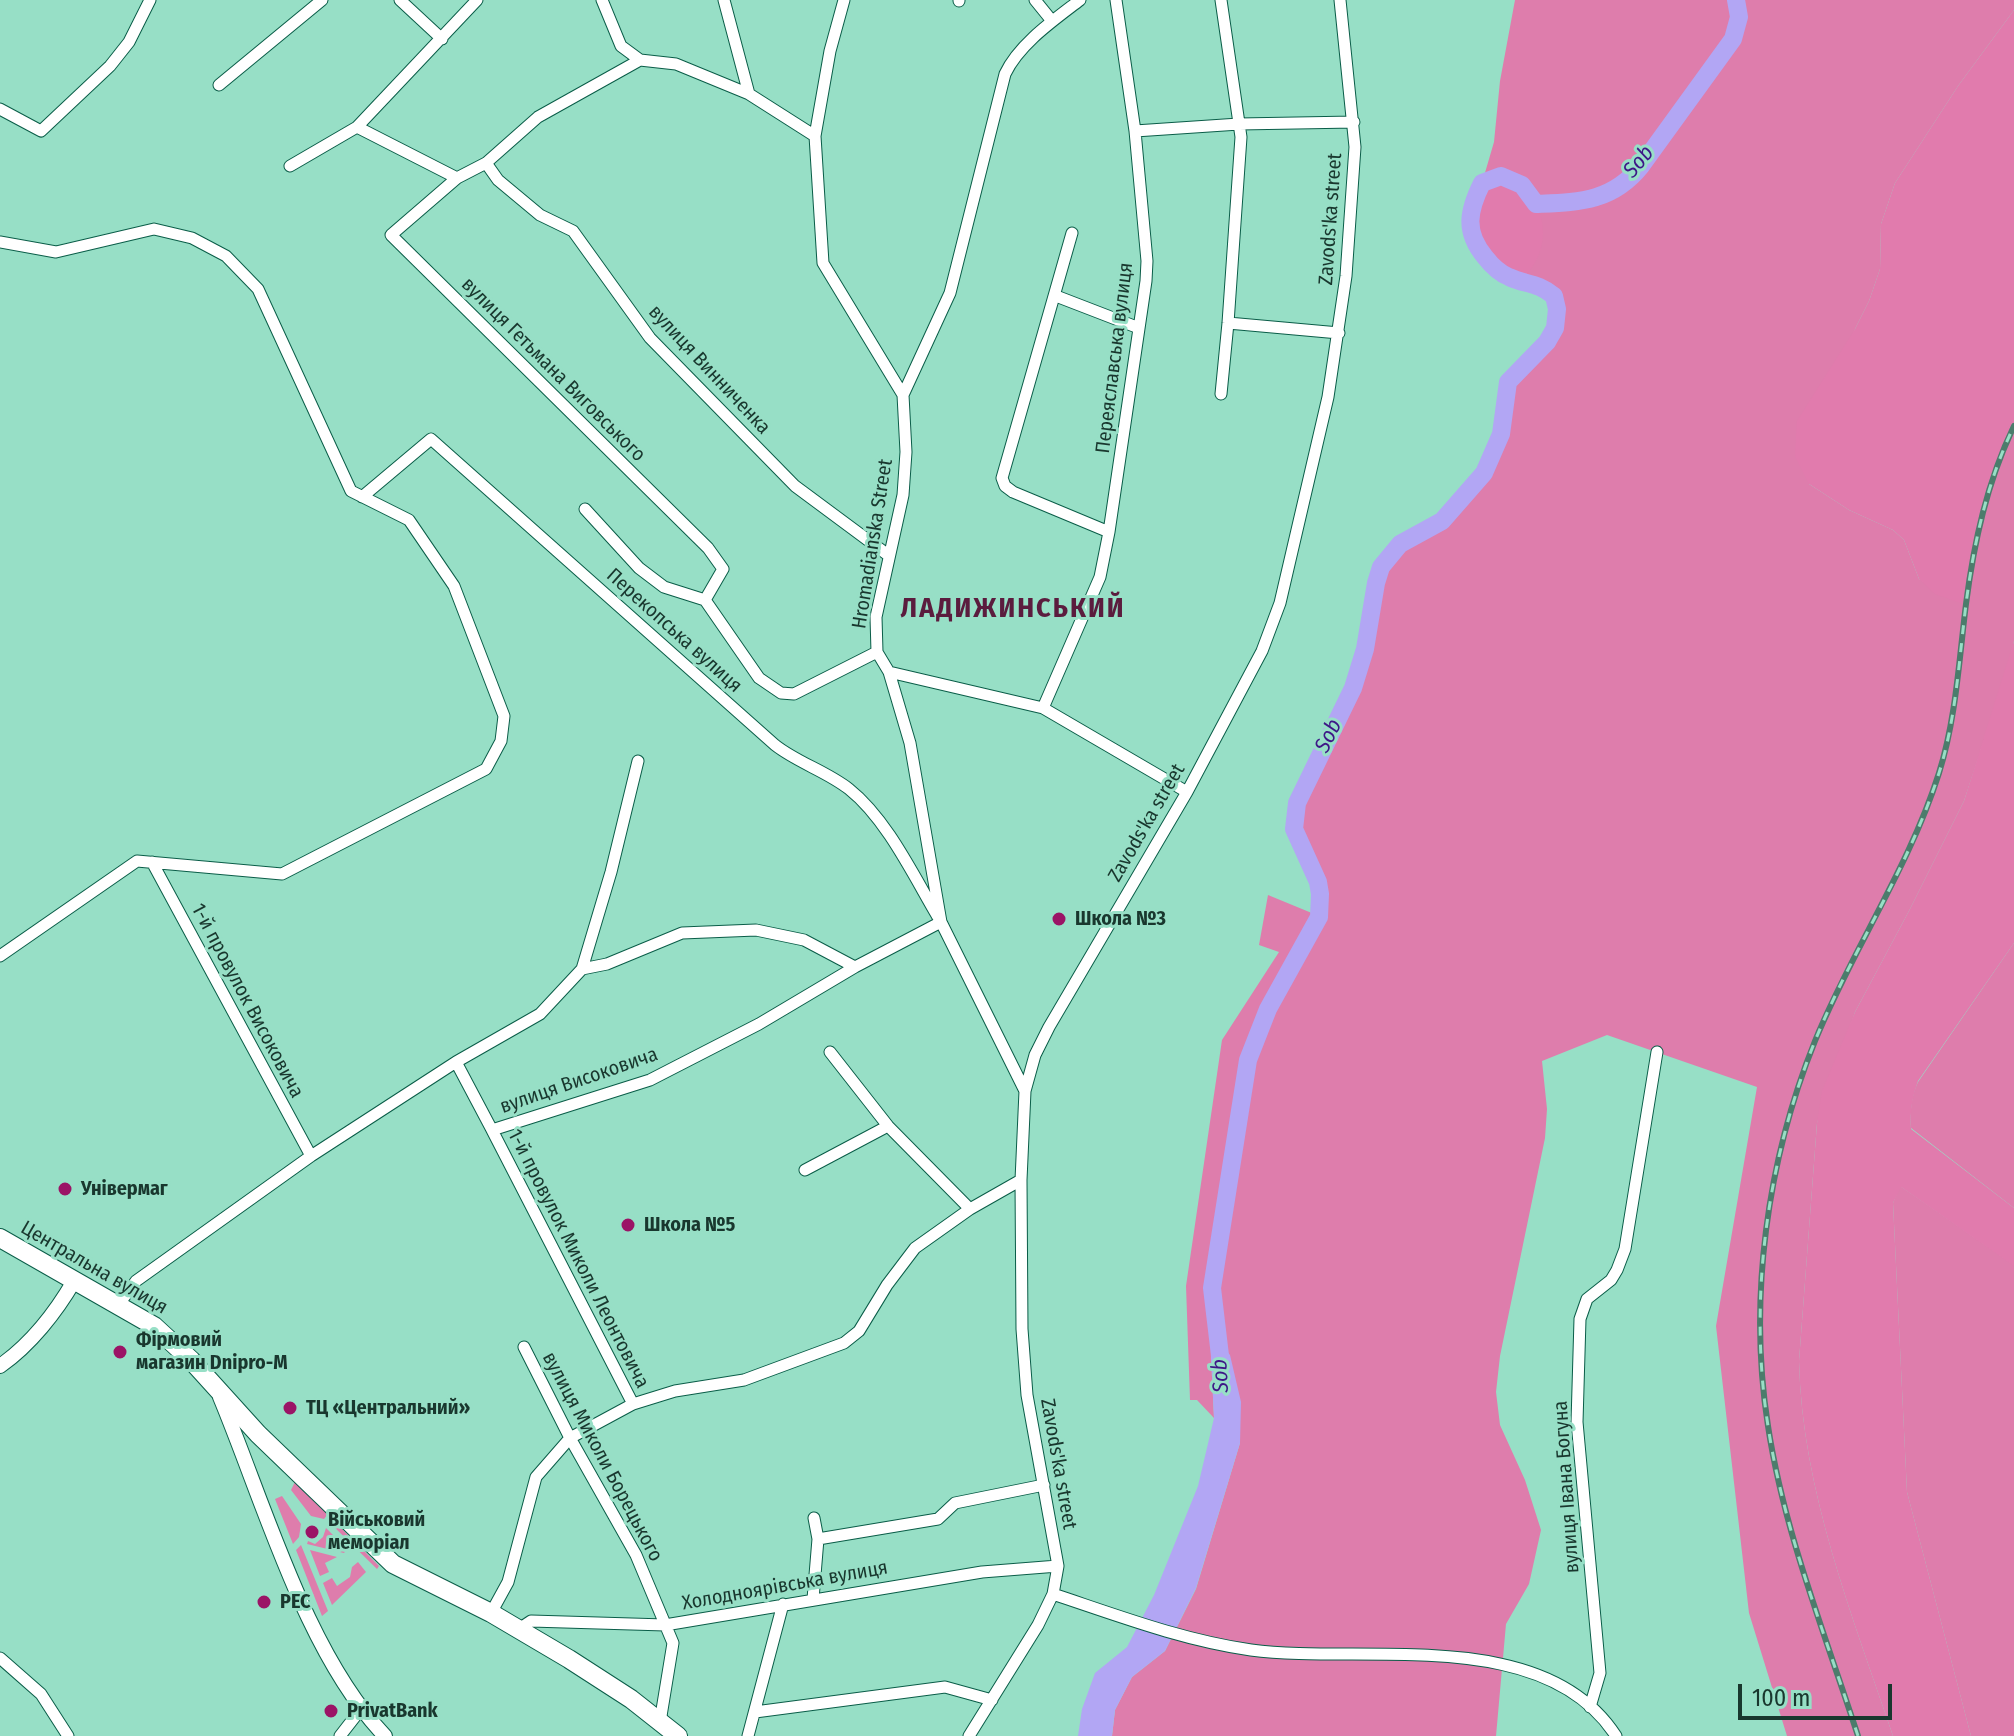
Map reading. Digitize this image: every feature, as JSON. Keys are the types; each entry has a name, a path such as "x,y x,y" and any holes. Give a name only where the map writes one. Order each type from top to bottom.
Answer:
{"highway":[{"name":"Центральна вулиця","path":"0,1238 154,1326 217,1388"},
{"path":"217,1388 258,1434 393,1564 519,1629 617,1690 678,1736"}],"street":[{"path":"0,109 41,131 110,66 129,42 150,0"},
{"path":"219,85 322,0"},
{"path":"400,0 442,39"},
{"path":"290,166 357,127 477,0"},
{"path":"602,0 621,46 640,60 676,64 749,94 815,136"},
{"path":"724,0 749,94"},
{"name":"Hromadianska Street","path":"844,0 830,51 815,136 823,263 903,395 906,477 876,617 877,652 889,672 912,753 941,922 1025,1091"},
{"path":"1035,0 1052,21"},
{"path":"903,395 950,293 1010,62 1052,21 1080,0"},
{"name":"Переяславська вулиця","path":"1043,708 1100,577 1147,261 1135,131 1116,0"},
{"path":"1221,0 1239,124 1221,394"},
{"name":"Zavods'ka street","path":"969,1736 1038,1625 1053,1594 1058,1566 1023,1360 1021,1180 1025,1091 1035,1055 1049,1027 1187,792 1262,651 1275,620 1328,397 1339,333 1355,168 1354,122 1340,0"},
{"path":"357,127 457,178 486,163 538,117 640,60"},
{"path":"1135,131 1239,124 1354,122"},
{"name":"вулиця Винниченка","path":"486,163 498,180 540,215 573,231 650,338 795,486 888,555"},
{"name":"вулиця Гетьмана Виговського","path":"457,178 391,235 708,548 723,569 705,600"},
{"path":"0,242 56,252 154,229 192,238 226,256 258,289 351,491 409,520 454,586 504,716 501,741 486,769 282,874 137,861 0,956"},
{"path":"1072,233 1056,296 1002,469 1002,478 1005,486 1013,492 1109,532"},
{"path":"1056,296 1139,328"},
{"path":"1228,323 1339,333"},
{"name":"Перекопська вулиця","path":"362,497 431,439 775,745 787,755 832,777 867,804 941,922"},
{"path":"585,509 651,578 664,587 705,600 759,678 781,693 794,694 877,652"},
{"path":"889,672 1043,708 1187,792"},
{"path":"119,1304 136,1281 311,1156 456,1062 540,1014 582,969 611,872 638,761"},
{"name":"1-й провулок Високовича","path":"152,862 311,1156"},
{"name":"вулиця Високовича","path":"456,1062 492,1130 650,1080 759,1024 855,967 941,922"},
{"path":"582,969 607,964 682,933 756,930 804,940 855,967"},
{"path":"830,1052 888,1126 970,1209"},
{"name":"вулиця Івана Богуна","path":"1590,1707 1600,1673 1577,1422 1580,1319 1587,1299 1611,1280 1625,1249 1657,1052"},
{"path":"805,1170 888,1126"},
{"name":"1-й провулок Миколи Леонтовича","path":"492,1130 633,1404"},
{"path":"491,1613 508,1582 536,1477 570,1438 633,1404 675,1391 744,1380 844,1343 859,1331 887,1285 915,1248 970,1209 1021,1180"},
{"path":"0,1366 59,1307 74,1281"},
{"name":"вулиця Миколи Борецького","path":"524,1347 570,1438 636,1555 673,1643 660,1722"},
{"name":"Центральна вулиця","path":"217,1388 307,1611 331,1662 361,1709 385,1736"},
{"path":"244,1453 246,1441 258,1434"},
{"path":"818,1539 938,1519 955,1503 1044,1485"},
{"path":"813,1599 818,1539 814,1518"},
{"name":"Холодноярівська вулиця","path":"519,1629 531,1621 665,1625 982,1572 1058,1566"},
{"path":"1053,1594 1188,1639 1279,1653 1423,1654 1479,1659 1562,1687 1590,1707 1616,1736"},
{"path":"748,1736 783,1604"},
{"path":"0,1658 41,1694 68,1736"},
{"path":"755,1712 945,1687 992,1700"},
{"path":"340,1736 361,1709"}],"shaded area":[{"path":"1515,0 2014,0 2014,10 1958,86 1895,183 1881,224 1880,269 1855,329 1809,484 1849,510 1893,530 1904,540 1919,579 1966,604 1977,534 1987,496 2014,426 2014,641 2009,663 1964,801 1855,1012 1817,1123 1799,1361 1802,1409 1819,1505 1832,1552 1893,1736 1787,1736 1749,1613 1716,1326 1757,1087 1607,1035 1542,1061 1547,1109 1545,1138 1500,1356 1496,1392 1500,1425 1525,1480 1541,1530 1529,1584 1506,1624 1496,1736 1112,1736 1115,1710 1132,1677 1165,1651 1196,1589 1240,1443 1218,1342 1211,1356 1214,1418 1197,1400 1190,1400 1186,1286 1222,1040 1279,952 1259,945 1268,895 1319,916 1317,887 1295,831 1296,805 1356,680 1365,650 1374,589 1383,567 1398,546 1448,516 1484,474 1501,436 1509,381 1546,341 1557,322 1554,296 1531,282 1519,281 1527,275 1491,179 1482,183 1494,142 1500,81"},
{"path":"2014,10 2014,426 1987,496 1977,534 1966,605 1935,594 1919,579 1904,540 1893,530 1849,510 1809,484 1795,456 1797,421 1855,329 1869,301 1880,269 1881,224 1895,183 1958,86"},
{"path":"1501,176 1517,183 1529,194 1538,207 1542,222 1543,238 1539,254 1519,281 1489,264 1480,254 1471,229 1475,199 1482,183"},
{"path":"2014,641 2014,943 1918,1081 1912,1105 1911,1129 2014,1208 2014,1266 1901,1187 1893,1203 1907,1492 1971,1736 1893,1736 1832,1552 1819,1505 1802,1409 1799,1361 1817,1123 1822,1091 1855,1012 1964,801"},
{"path":"2014,943 2014,1208 1911,1128 1911,1116 1912,1099 1918,1082"},
{"path":"1900,1186 2014,1265 2014,1736 1971,1736 1907,1492 1893,1203"},
{"path":"295,1482 328,1514 324,1519 311,1516 291,1490"},
{"path":"282,1496 301,1524 299,1537 293,1544 275,1499"},
{"path":"331,1518 379,1566 377,1569 328,1521"},
{"path":"326,1528 347,1549 344,1553 307,1544 308,1541 315,1544 323,1537"},
{"path":"301,1545 328,1611 322,1616 296,1550"},
{"path":"310,1550 337,1557 325,1563 329,1572 320,1576"},
{"path":"358,1562 366,1572 332,1605 323,1583 332,1578 337,1586 350,1577 352,1567"}],"water":[{"path":"1219,1342 1230,1355 1241,1402 1240,1443 1196,1588 1165,1651 1132,1677 1115,1710 1112,1736 1078,1736 1082,1709 1095,1673 1127,1647 1154,1595 1198,1486 1214,1418 1211,1356"}],"waterway":[{"name":"Sob","path":"1221,1364 1212,1288 1248,1060 1268,1009 1319,917 1318,882 1294,829 1297,803 1353,688 1365,649 1381,567 1400,544 1442,521 1484,473 1501,434 1508,382 1547,342 1555,328 1557,309 1554,296 1542,288 1502,273 1478,248 1470,221 1477,193 1482,183 1501,176 1522,185 1536,204 1580,201 1618,187 1641,166 1733,39 1739,17 1736,0"}],"railway":[{"path":"1858,1736 1795,1544 1775,1466 1762,1378 1760,1329 1766,1230 1785,1134 1815,1041 1912,842 1939,773 1953,711 1973,558 1989,491 2014,426"}],"place":[{"name":"Школа №3","path":"1059,919"},
{"name":"Універмаг","path":"65,1189"},
{"name":"Школа №5","path":"628,1225"},
{"name":"Фірмовий магазин Dnipro-M","path":"120,1352"},
{"name":"ТЦ «Центральний»","path":"290,1408"},
{"name":"Військовий меморіал","path":"312,1532"},
{"name":"РЕС","path":"264,1602"},
{"name":"PrivatBank","path":"331,1711"}],"district":[{"name":"ЛАДИЖИНСЬКИЙ","path":"1013,609"}]}
